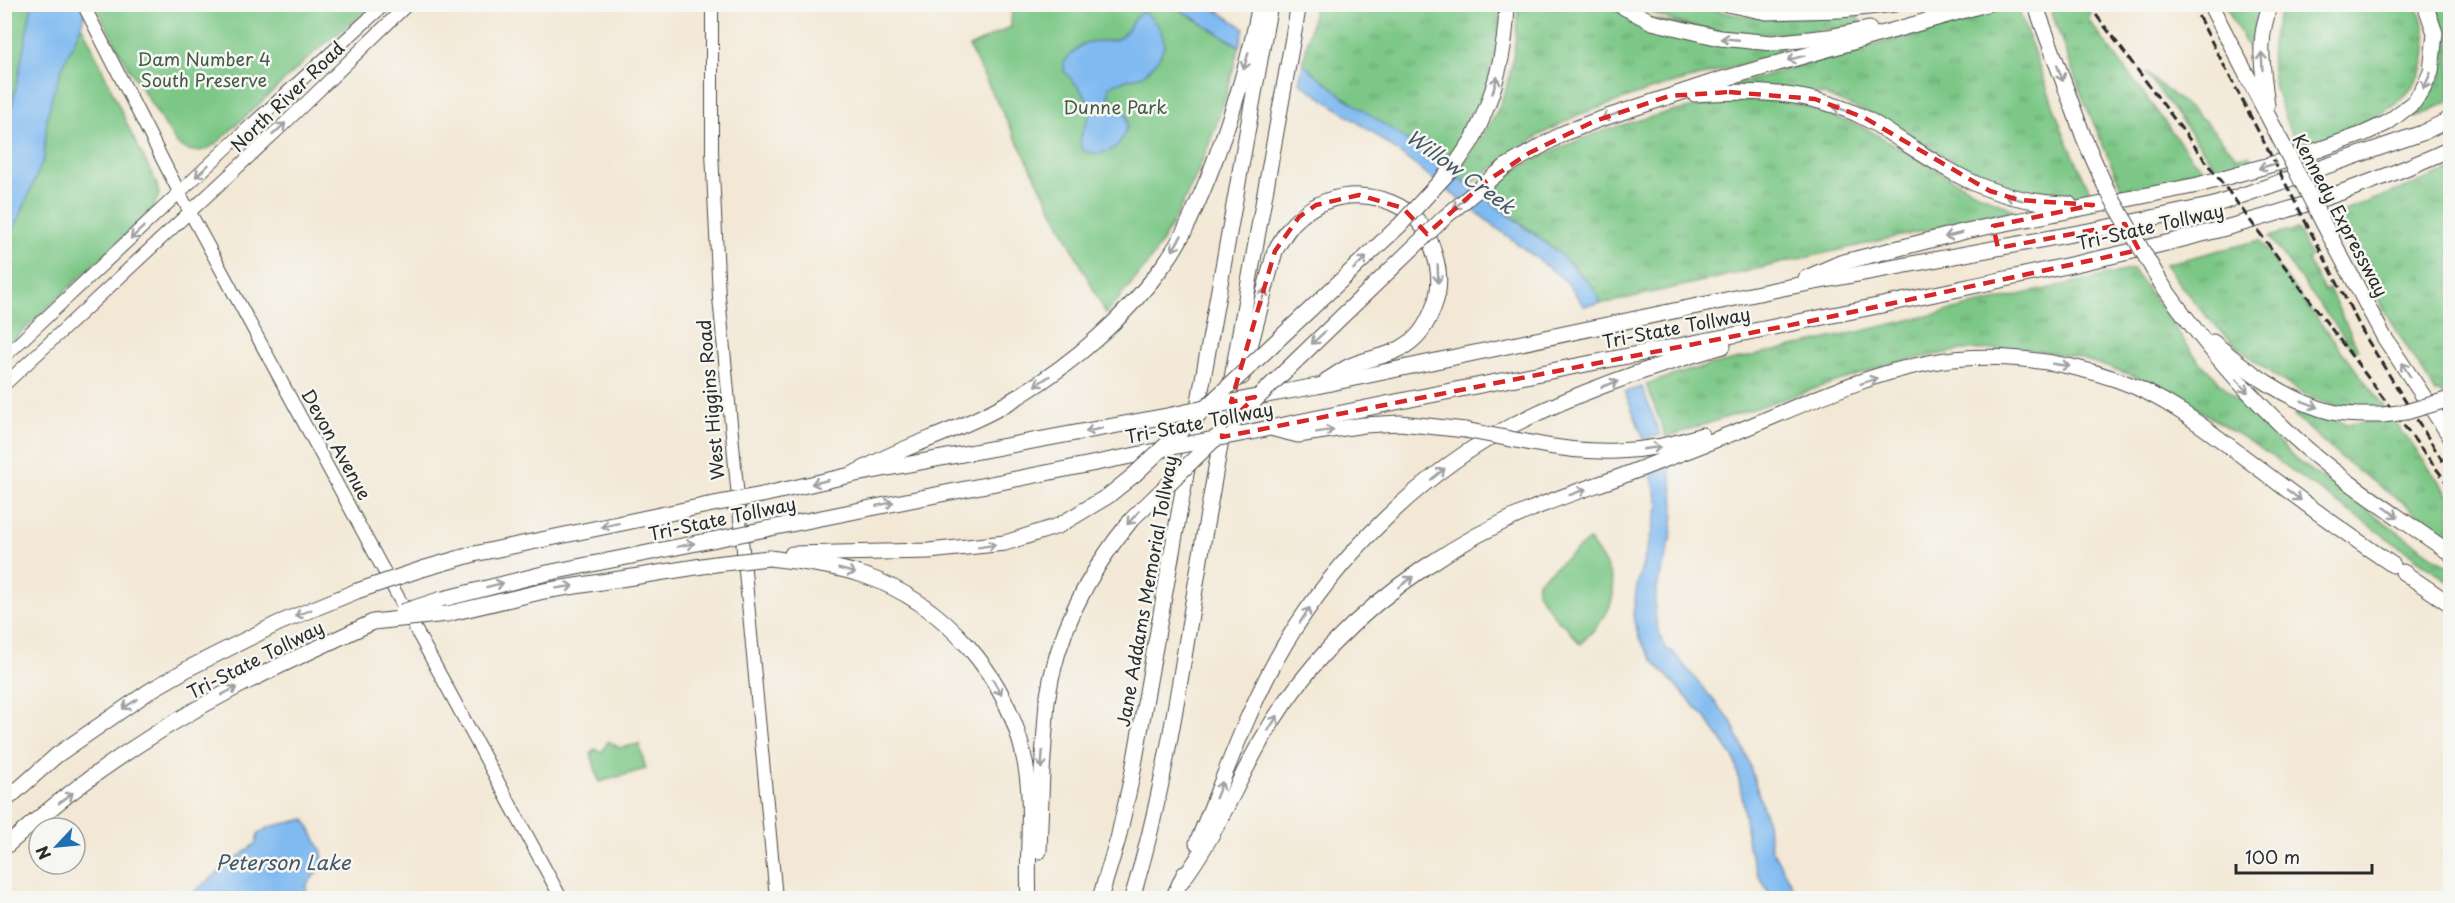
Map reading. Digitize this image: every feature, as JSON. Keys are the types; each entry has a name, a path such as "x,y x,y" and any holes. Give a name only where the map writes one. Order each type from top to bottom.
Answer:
{"highway":[{"path":"851,475 898,452 970,423 1018,397 1062,368 1125,310 1165,262 1191,219 1223,140 1254,34 1260,4"},
{"name":"Jane Addams Memorial Tollway","path":"1100,898 1118,839 1132,776 1270,4"},
{"path":"1132,898 1156,812 1169,747 1299,4"},
{"path":"373,622 447,614 544,591 715,564 797,553 929,551 978,547 1030,536 1058,526 1108,496 1177,435 1400,225 1456,164 1473,138 1488,108 1498,76 1506,37 1508,4"},
{"path":"1618,4 1652,22 1683,30 1720,38 1772,43 1828,37 1871,29 1913,26"},
{"path":"1726,4 1766,12 1850,9 1895,4"},
{"path":"1036,898 1047,701 1064,635 1079,598 1112,544 1132,519 1224,427 1445,217 1505,167 1564,133 1725,78 1986,4"},
{"name":"Kennedy Expressway","path":"2210,4 2384,337 2451,436"},
{"path":"2269,118 2262,70 2262,32 2271,4"},
{"path":"1784,288 1840,262 1966,231 2199,185 2352,138 2387,123 2414,102 2431,72 2435,33 2425,4"},
{"path":"2037,11 2106,189 2178,309 2233,376 2307,449 2365,494 2451,553"},
{"path":"1669,96 1739,92 1770,93 1815,99 1865,118 1949,171 1990,191 2019,200 2092,205"},
{"name":"Tri-State Tollway","path":"4,802 57,755 112,716 191,667 279,623 357,591 422,569 516,544 851,475 1172,415 1784,288 2214,205 2422,133 2451,119"},
{"name":"Tri-State Tollway","path":"4,848 117,759 160,731 234,689 373,622 439,600 547,573 1806,322 2189,239 2272,216 2332,196 2451,149"},
{"path":"1226,412 1240,384 1275,251 1285,232 1299,217 1316,205 1335,198 1359,195 1385,200 1403,208 1419,222 1430,240 1440,269 1438,295 1428,322 1410,343 1382,357 1351,366 1317,386"},
{"path":"2178,309 2225,352 2273,387 2331,412 2352,416 2383,415 2406,412 2451,399"},
{"path":"1173,898 1253,706 1285,645 1337,571 1366,538 1404,503 1440,471 1473,449 1514,424 1571,398 1709,350 1806,322"},
{"path":"1181,882 1200,857 1262,739 1290,696 1331,647 1380,602 1433,562 1489,529 1530,509 1690,450 1814,400 1891,373 1928,363 1974,358 2022,359 2070,366 2118,380 2152,394 2183,411 2323,517 2451,604"},
{"path":"1268,428 1298,435 1364,425 1400,423 1465,430 1594,453 1652,448 1686,440 1743,420 1814,400"},
{"path":"769,558 827,566 862,575 887,585 940,619 980,661 994,681 1020,737 1029,792 1029,898"},
{"path":"4,790 57,755"}],"main road":[{"name":"Devon Avenue","path":"83,4 129,99 189,212 561,898"},
{"name":"North River Road","path":"4,357 179,192 385,4"},
{"name":"North River Road","path":"4,385 281,128 408,4"},
{"name":"West Higgins Road","path":"712,4 712,155 719,297 776,898"}],"highlighted area":[{"path":"1729,92 1815,99 1865,118 1990,191 2019,200 2093,205 1993,226 1998,248 2125,224 2139,250 1806,322 1222,437 1223,428 1255,397 1231,402 1275,251 1299,217 1316,205 1359,195 1403,208 1427,234 1484,183 1529,153 1595,121 1669,96"}],"green space":[{"name":"Dunne Park","path":"1012,4 1173,5 1239,46 1206,153 1183,204 1155,253 1106,314 969,47 1011,27"},
{"path":"5,5 70,5 90,42 156,182 159,195 152,210 5,348"},
{"name":"Dam Number 4 South Preserve","path":"95,5 375,5 316,51 218,142 203,150 193,151 177,144 128,67"},
{"path":"1315,5 1500,5 1497,49 1485,90 1467,129 1443,166 1344,97 1303,64"},
{"path":"1518,5 1607,5 1620,12 1782,47 1784,53 1653,89 1578,115 1540,135 1469,185 1455,174 1477,145 1502,101 1513,60"},
{"path":"1634,5 1695,5 1732,14 1765,18 1857,16 1862,24 1799,33 1737,33 1687,25"},
{"path":"2017,5 2063,132 2092,196 2051,199 2022,194 1980,179 1896,125 1825,95 1736,87 1735,84"},
{"path":"2049,5 2085,5 2090,12 2089,21 2193,160 2212,175 2123,192 2082,96"},
{"path":"2225,5 2266,5 2257,35 2254,58"},
{"path":"2283,5 2417,5 2426,37 2424,63 2414,85 2398,102 2376,116 2299,148 2277,95 2271,61 2276,24"},
{"path":"2437,5 2450,5 2450,101 2415,118 2412,113 2442,76 2443,33"},
{"path":"2145,72 2206,122 2237,157 2249,155 2255,162 2220,173"},
{"path":"1744,100 1780,101 1808,107 1865,128 1975,192 2015,210 1600,303 1579,273 1564,258 1481,194 1508,175 1539,158 1606,130 1677,111"},
{"path":"2450,170 2450,392 2442,395 2439,391 2436,393 2388,317 2341,229 2343,227 2337,214"},
{"path":"2297,229 2311,257 2307,260 2324,291 2329,289 2358,349 2354,350 2269,237"},
{"path":"2260,240 2277,266 2385,408 2333,406 2313,398 2270,373 2221,331 2165,264"},
{"path":"2133,269 2198,360 2297,461 2450,568 2450,582 2258,447 2196,408 2132,375 2076,357 2028,349 1962,350 1894,363 1666,437 1646,384 1691,370"},
{"path":"2298,411 2348,424 2394,420 2450,497 2450,538 2341,458 2294,415"},
{"path":"1589,540 1608,570 1613,595 1604,617 1580,644 1567,627 1558,621 1537,592 1538,581"},
{"path":"608,741 620,748 639,744 646,769 599,782 591,754 595,749 602,752"}],"water":[{"path":"32,5 87,5 81,26 54,90 47,117 44,158 18,221 5,241 5,136"},
{"path":"1173,5 1209,5 1244,28 1239,46"},
{"path":"1140,13 1146,13 1161,31 1163,50 1160,57 1144,74 1109,87 1109,97 1123,109 1127,120 1126,131 1115,147 1102,153 1082,150 1081,137 1090,107 1083,93 1064,71 1064,62 1085,43 1111,41 1119,38"},
{"path":"1303,64 1344,97 1432,157 1560,254 1594,288 1600,303 1584,306 1566,281 1373,133 1299,82"},
{"path":"1642,387 1660,435 1644,439 1625,392"},
{"path":"1669,465 1674,513 1669,547 1655,601 1658,630 1665,648 1672,651 1731,721 1748,760 1766,818 1771,848 1799,898 1773,898 1759,877 1748,846 1735,760 1706,718 1653,661 1639,638 1633,615 1637,586 1659,505 1651,473"},
{"name":"Peterson Lake","path":"305,819 322,852 323,864 306,886 307,898 186,898 256,843 258,834 269,827"}],"railway":[{"path":"2088,4 2450,487"},
{"path":"2192,4 2365,336 2450,473"}],"water label":[{"name":"Willow Creek","path":"1461,171"}]}
